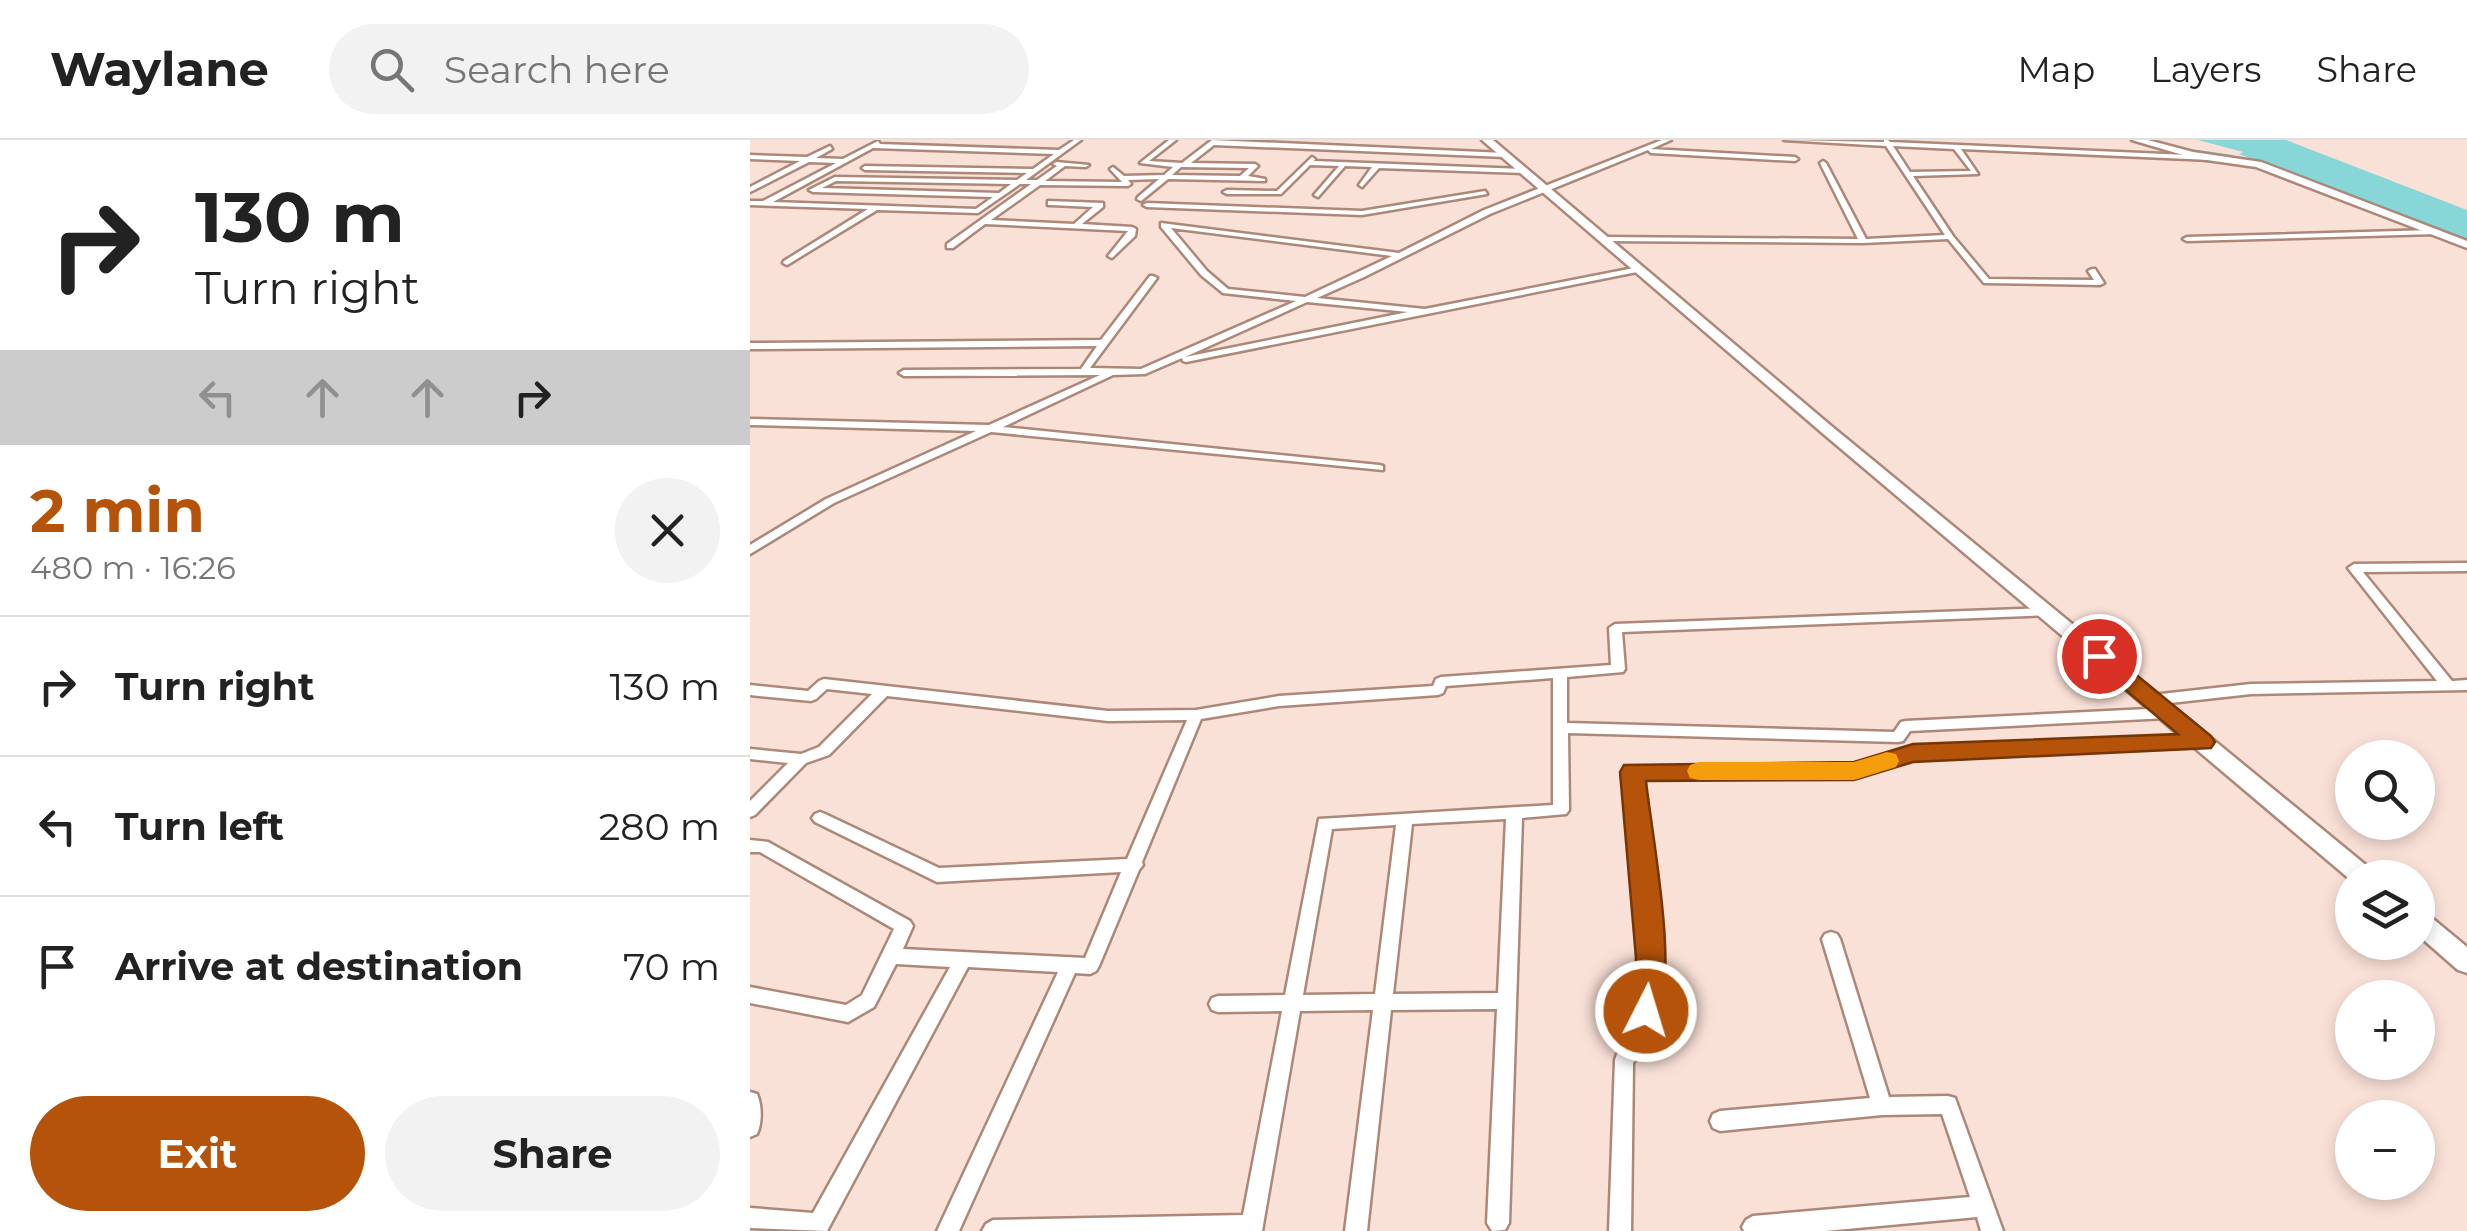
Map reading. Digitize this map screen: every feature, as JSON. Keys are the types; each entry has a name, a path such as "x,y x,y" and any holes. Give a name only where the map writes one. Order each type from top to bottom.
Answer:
{"main road":[{"path":"1487,140 2344,860"},
{"path":"2136,140 2246,162 2467,245"},
{"path":"2187,140 2236,154 2246,162"},
{"path":"2435,935 2467,962"}],"street":[{"path":"763,204 883,140"},
{"path":"900,154 927,140"},
{"path":"970,170 1014,140"},
{"path":"750,207 763,204 978,211 1078,140"},
{"path":"1173,140 1143,163 1255,166 1242,178"},
{"path":"904,373 1142,372 1544,188 1668,140"},
{"path":"1787,140 2212,158"},
{"path":"1144,202 1166,178 1214,141 1504,155"},
{"path":"1887,143 1950,237 1986,280 2101,282 2092,271"},
{"path":"872,146 1059,152"},
{"path":"1920,147 1940,174"},
{"path":"750,190 830,148"},
{"path":"1226,192 1279,193 1324,148"},
{"path":"1907,174 1978,176 1957,148"},
{"path":"1645,150 1794,160"},
{"path":"750,158 843,161"},
{"path":"886,161 869,168 1032,172"},
{"path":"1045,163 1086,165"},
{"path":"1309,163 1523,171"},
{"path":"950,246 1064,164"},
{"path":"1823,164 1864,241"},
{"path":"1318,195 1343,165"},
{"path":"1362,185 1377,166"},
{"path":"1113,169 1204,273 1226,292 1430,312"},
{"path":"1001,194 812,190 835,179 1038,184 1166,178 1263,180"},
{"path":"786,264 918,181"},
{"path":"1144,202 1362,213 1484,193"},
{"path":"1051,203 1100,205 1076,226"},
{"path":"983,222 1132,229 1112,256"},
{"path":"1164,225 1400,255"},
{"path":"2188,239 2433,232"},
{"path":"1603,239 1864,241 1950,237"},
{"path":"1161,364 1639,269"},
{"path":"1087,372 1085,368 1153,278"},
{"path":"750,346 1104,343"},
{"path":"750,550 830,501 1109,375"},
{"path":"750,422 990,428 1379,468"},
{"path":"2450,686 2354,568 2467,568"},
{"path":"750,690 811,696 824,684 1108,716 1196,714 1279,702 1438,690 1441,682 1618,669 1616,628 2047,612"},
{"path":"992,1231 1252,1228 1324,823 1562,810 1560,673"},
{"path":"2152,700 2251,689 2467,685"},
{"path":"750,754 801,759 824,751 884,691"},
{"path":"1560,728 1898,737 1906,726 2168,713"},
{"path":"891,956 1090,966 1196,714"},
{"path":"1620,1231 1624,1060 1644,1038 1651,958 1632,772 1854,771 1913,753 2202,742"},
{"path":"750,811 801,759"},
{"path":"1498,1222 1514,813"},
{"path":"820,818 937,875 1135,864"},
{"path":"1356,1231 1405,818"},
{"path":"750,846 762,846 904,926 868,1000 848,1014 750,995"},
{"path":"1832,940 1882,1106"},
{"path":"750,1218 817,1228 962,962"},
{"path":"948,1231 1070,965"},
{"path":"1218,1004 1504,1000"},
{"path":"750,1101 750,1128"},
{"path":"1720,1121 1882,1106 1948,1105 1992,1231"},
{"path":"1753,1227 1984,1206"}],"water":[{"path":"2198,140 2286,140 2467,210 2467,239 2239,154 2243,152"}],"waterway":[{"path":"2149,140 2185,150 2230,155"}],"slow traffic":[{"path":"1699,771 1854,771 1887,761"}],"route":[{"path":"1646,1011 1651,958 1632,772 1854,771 1913,753 2202,742 2099,656"}]}
